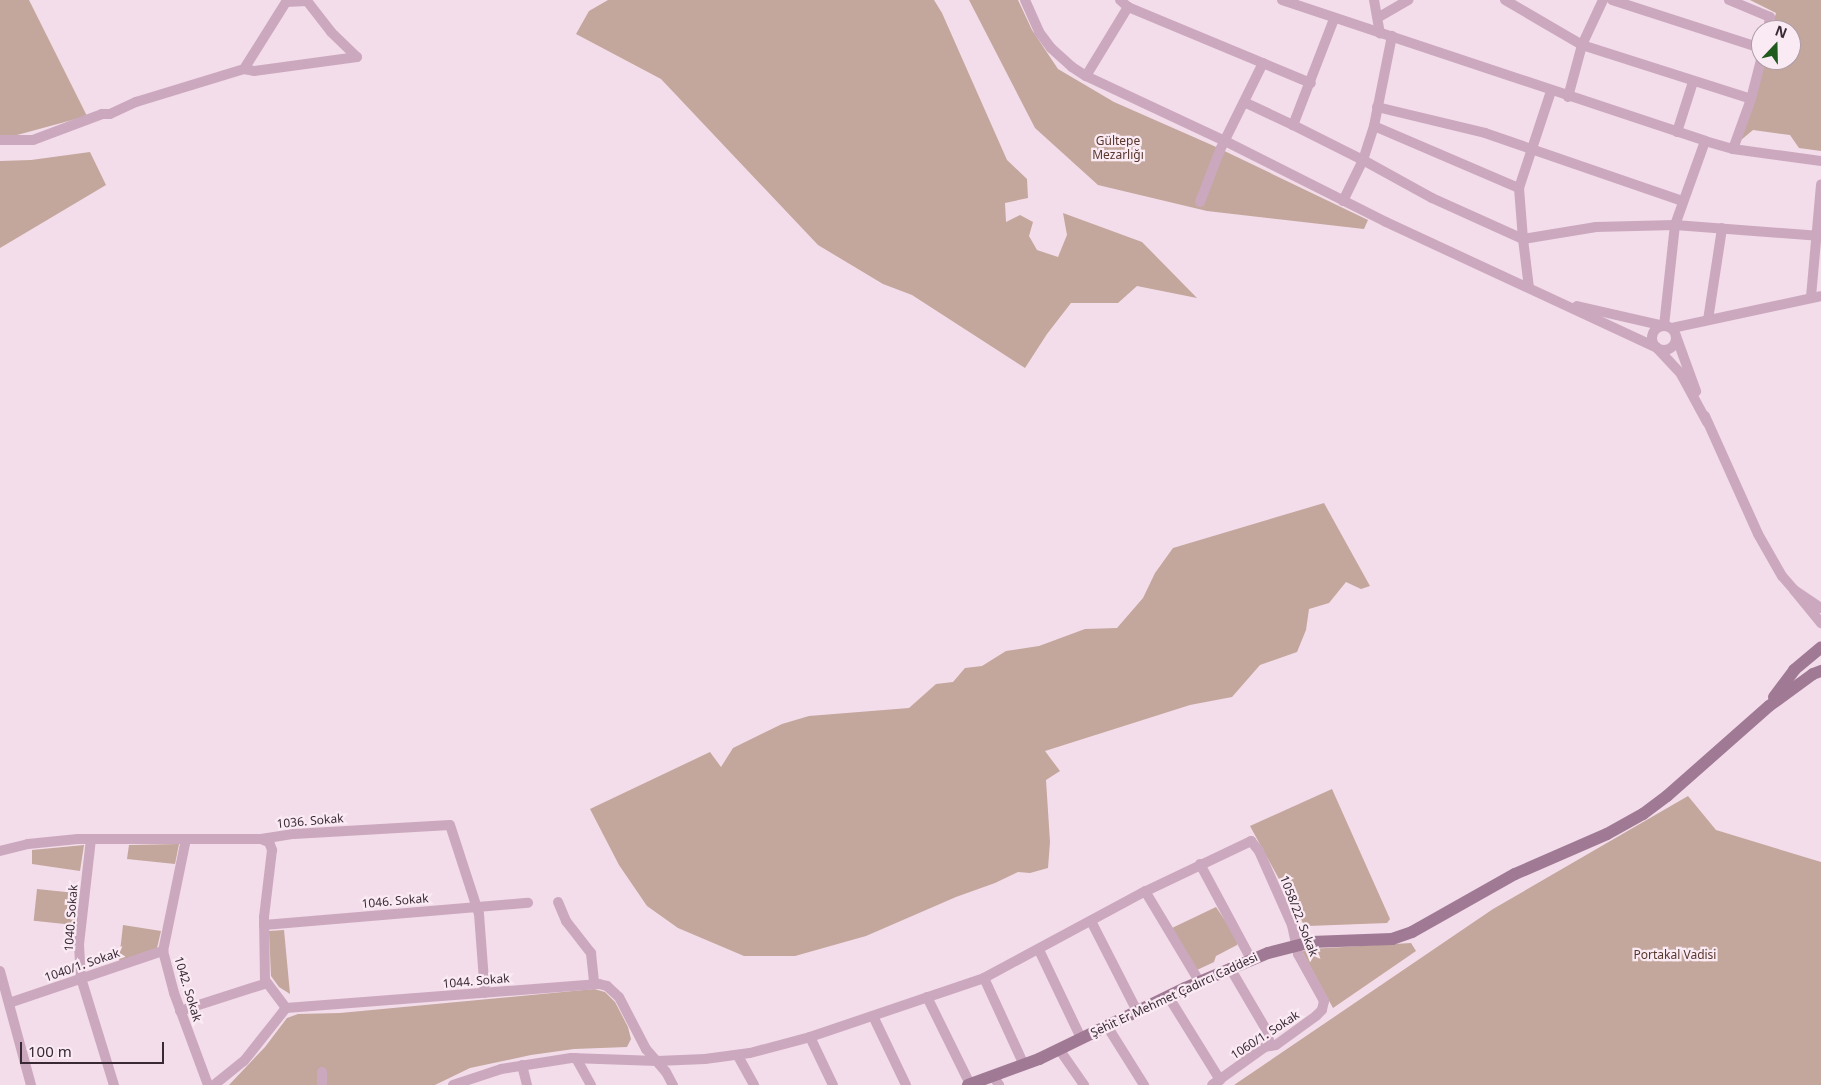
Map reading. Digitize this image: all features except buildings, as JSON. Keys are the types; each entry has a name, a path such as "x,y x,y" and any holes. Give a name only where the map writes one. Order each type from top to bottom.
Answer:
{"main road":[{"name":"Şehit Er Mehmet Çadırcı Caddesi","path":"1768,706 1794,670 1821,647"},
{"name":"Şehit Er Mehmet Çadırcı Caddesi","path":"969,1085 996,1081 1024,1064 1108,1026 1199,981 1251,959 1298,945 1402,936 1515,874 1615,830 1667,796 1768,706 1813,674 1821,671"}],"street":[{"path":"1025,0 1039,32 1051,48 1072,67 1086,76 1225,141 1343,201 1552,300 1665,350 1672,347 1670,330 1675,225 1704,141"},
{"path":"1282,0 1305,3 1334,19 1392,36 1568,97 1704,141 1733,149 1821,162"},
{"path":"1374,0 1379,17 1380,33"},
{"path":"1379,17 1409,0"},
{"path":"1504,0 1582,45 1751,99"},
{"path":"1568,97 1582,45 1603,0"},
{"path":"1612,0 1751,45"},
{"path":"1729,0 1770,17 1770,20"},
{"path":"0,140 32,140 102,114 124,109 136,102 244,69 254,72 357,57 332,32 307,1 286,2 244,69"},
{"path":"1086,76 1124,3 1311,83"},
{"path":"1293,125 1311,83 1334,19"},
{"path":"1343,201 1364,160 1374,126 1392,36"},
{"path":"1200,202 1225,141 1263,63"},
{"path":"1733,149 1751,99 1758,70"},
{"path":"1677,132 1693,82"},
{"path":"1529,288 1519,188 1552,91"},
{"path":"1244,102 1364,160 1432,198 1523,239 1596,227 1675,225 1819,236"},
{"path":"1377,107 1485,132 1682,201"},
{"path":"1374,126 1519,188"},
{"path":"1708,422 1682,374 1652,342 1652,334 1656,328 1670,330 1816,297 1821,184"},
{"path":"1708,320 1722,228"},
{"path":"1552,300 1670,330"},
{"path":"1670,330 1708,422 1758,534 1782,576 1821,623"},
{"path":"1794,590 1821,608"},
{"name":"1036. Sokak","path":"0,851 28,844 91,839 262,839 294,834 450,825 477,906 485,993"},
{"name":"1040. Sokak","path":"91,839 80,944 81,978 114,1085"},
{"name":"1042. Sokak","path":"186,839 163,951 180,1011 208,1085"},
{"path":"214,1085 244,1061 286,1008 267,983 264,966 264,925 272,850 269,842 262,839"},
{"name":"1058/22. Sokak","path":"1200,864 1251,841 1259,851 1292,924 1298,945 1298,954 1324,1001"},
{"path":"457,1084 502,1068 576,1058 657,1061 738,1056 810,1036 984,978 1145,891 1200,864 1251,959"},
{"path":"1145,891 1199,981"},
{"path":"558,902 566,921 592,953 594,984"},
{"name":"1046. Sokak","path":"264,925 528,903"},
{"path":"1091,921 1137,1011"},
{"path":"1038,950 1081,1038"},
{"name":"1040/1. Sokak","path":"8,1003 163,951"},
{"path":"1230,968 1268,1031 1269,1040 1265,1047"},
{"path":"0,971 30,1085"},
{"path":"984,978 1024,1064"},
{"path":"180,1011 267,983"},
{"name":"1044. Sokak","path":"286,1008 594,984 607,986 619,997 646,1049 657,1061 673,1085"},
{"path":"1168,996 1216,1082"},
{"path":"927,997 969,1085"},
{"name":"1060/1. Sokak","path":"1216,1082 1265,1047 1276,1045 1316,1016 1322,1010 1324,1001"},
{"path":"873,1016 906,1085"},
{"path":"1108,1026 1144,1085"},
{"path":"810,1036 832,1085"},
{"path":"1059,1049 1084,1085"},
{"path":"738,1056 754,1085"},
{"path":"576,1058 591,1085"},
{"path":"522,1066 527,1085"},
{"path":"322,1072 322,1085"}],"green space":[{"path":"0,0 29,0 87,116 6,138 0,136"},
{"path":"608,0 934,0 942,13 1007,160 1027,179 1028,198 1005,203 1006,222 1020,215 1033,222 1029,236 1037,250 1058,257 1067,235 1063,213 1142,242 1197,298 1137,286 1118,303 1071,303 1047,334 1025,368 912,295 883,284 818,245 661,79 576,34 589,11"},
{"name":"Gültepe Mezarlığı","path":"969,0 1018,0 1032,30 1058,69 1114,102 1214,146 1368,220 1364,229 1207,211 1098,185 1035,128"},
{"path":"1750,0 1821,0 1821,151 1799,148 1790,135 1753,130 1741,140 1760,70 1801,70 1801,20 1774,20 1776,13"},
{"path":"90,152 106,185 0,248 0,161 31,160"},
{"path":"1324,503 1370,586 1361,589 1346,582 1329,603 1309,609 1306,630 1297,652 1260,665 1232,697 1190,705 1045,751 1060,771 1046,780 1050,842 1048,868 1030,873 1018,872 866,936 795,956 744,956 678,928 647,906 619,865 590,809 710,752 721,767 733,748 782,724 809,716 909,708 936,684 953,682 965,668 982,666 1006,651 1039,646 1085,629 1117,628 1143,598 1155,573 1173,548"},
{"path":"1332,789 1390,919 1387,923 1308,926 1303,923 1250,826"},
{"name":"Portakal Vadisi","path":"1688,796 1716,830 1821,862 1821,1085 1234,1085 1493,909"},
{"path":"179,844 175,864 127,859 129,845"},
{"path":"84,845 80,871 32,864 32,850"},
{"path":"37,889 78,893 74,925 34,921"},
{"path":"1216,907 1238,940 1237,945 1216,956 1214,962 1197,970 1172,928"},
{"path":"123,925 161,931 157,948 119,961"},
{"path":"284,930 290,994 279,987 271,976 269,931"},
{"path":"1411,943 1416,951 1333,1008 1303,953 1303,951 1310,949"},
{"path":"594,989 605,992 615,1002 628,1027 631,1039 627,1047 574,1049 531,1055 470,1068 435,1085 229,1085 265,1047 287,1018 298,1014 340,1013"}]}
